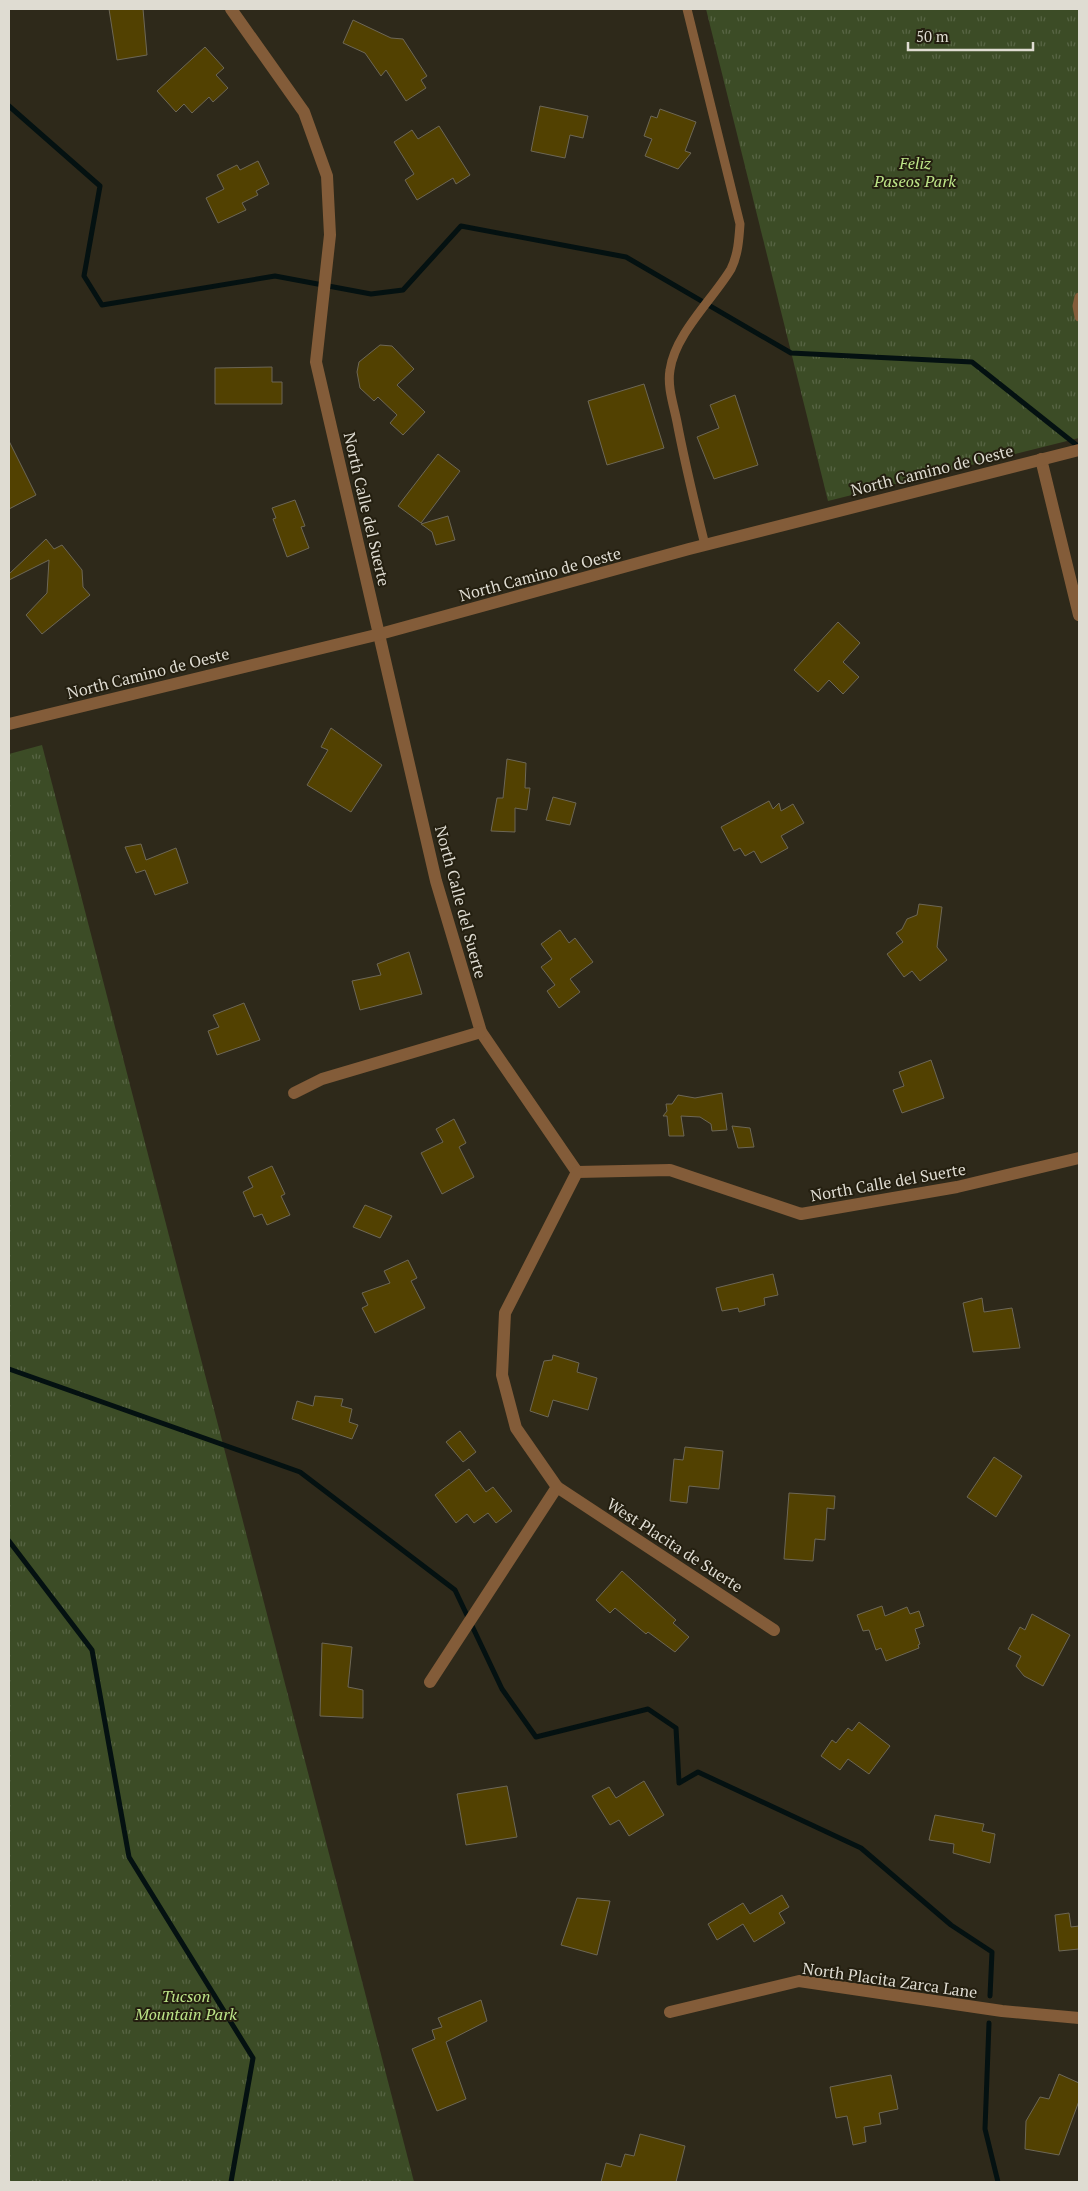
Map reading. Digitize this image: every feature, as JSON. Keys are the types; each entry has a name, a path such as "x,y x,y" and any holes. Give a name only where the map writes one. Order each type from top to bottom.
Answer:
{"street":[{"name":"North Calle del Suerte","path":"231,9 304,112 328,176 330,235 316,362 436,880 480,1032 577,1172 670,1170 801,1214 957,1187 1079,1158"},
{"name":"North Camino de Oeste","path":"9,724 380,634 705,545 1079,450"},
{"path":"1041,459 1079,615"},
{"path":"294,1093 322,1079 480,1032"},
{"name":"West Placita de Suerte","path":"577,1172 505,1313 502,1375 516,1428 557,1487 774,1630"},
{"path":"430,1682 557,1487"},
{"name":"North Placita Zarca Lane","path":"670,2012 799,1981 1002,2011 1079,2018"}],"lane":[{"path":"687,9 740,224 739,244 731,268 702,307 678,346 670,369 670,386 690,488 705,545"},
{"path":"1079,297 1077,306 1079,317"}],"green space":[{"name":"Feliz Paseos Park","path":"706,9 1079,9 1079,438 828,501"},
{"name":"Tucson Mountain Park","path":"42,745 414,2182 9,2182 9,754"}],"building":[{"path":"109,9 143,9 147,55 117,60"},
{"path":"353,20 391,38 403,39 427,76 421,80 426,88 406,101 386,70 381,76 365,53 343,43"},
{"path":"205,47 224,68 216,75 228,88 213,102 209,97 192,113 184,104 176,112 157,91"},
{"path":"540,106 588,116 583,138 570,135 565,158 531,151"},
{"path":"660,109 696,122 685,151 691,153 678,169 645,156 652,139 644,136 651,116 657,118"},
{"path":"439,126 470,175 456,184 453,178 417,200 405,180 414,174 394,142 412,130 418,139"},
{"path":"258,161 269,184 256,191 258,195 242,203 246,210 218,223 206,198 224,189 217,175 237,165 240,170"},
{"path":"380,345 392,346 414,369 397,385 425,412 403,435 390,423 397,415 378,397 374,401 360,388 357,372 359,362"},
{"path":"272,367 272,382 282,382 282,404 215,404 215,368"},
{"path":"644,384 664,448 607,465 588,401"},
{"path":"735,395 758,465 714,479 697,437 719,428 710,405"},
{"path":"9,441 36,495 9,509"},
{"path":"438,454 460,471 421,523 398,506"},
{"path":"295,500 305,526 301,527 309,548 287,557 273,519 276,518 272,508"},
{"path":"448,516 455,540 436,545 432,532 421,524"},
{"path":"46,539 54,549 62,545 82,570 83,587 90,595 42,634 26,615 47,593 49,560 9,580 9,574"},
{"path":"838,622 860,643 843,662 859,677 843,694 829,680 818,692 794,670"},
{"path":"331,728 382,765 351,812 307,785 328,750 321,747"},
{"path":"507,759 526,763 525,788 530,788 527,810 515,808 515,832 491,831 497,798 503,798"},
{"path":"553,797 576,803 570,825 546,820"},
{"path":"769,801 773,809 779,803 781,811 793,804 804,823 781,836 788,848 761,863 754,851 745,856 740,848 734,851 721,827"},
{"path":"141,844 146,860 176,848 188,883 155,895 145,870 136,873 125,847"},
{"path":"919,904 942,907 937,947 947,960 920,981 912,971 904,977 887,954 903,942 896,933 902,929 907,919 917,915"},
{"path":"560,930 569,943 575,938 593,962 570,979 580,992 559,1008 547,991 555,985 541,967 552,959 541,944"},
{"path":"409,952 422,994 360,1010 352,981 381,975 377,964"},
{"path":"244,1003 260,1040 217,1055 208,1031 219,1027 213,1015"},
{"path":"931,1060 944,1098 902,1113 893,1090 904,1086 899,1072"},
{"path":"722,1093 727,1130 712,1131 711,1124 700,1117 681,1116 684,1136 669,1136 667,1116 663,1116 667,1111 666,1104 672,1104 678,1095 695,1098"},
{"path":"454,1119 466,1143 459,1147 474,1177 442,1194 421,1153 443,1142 436,1129"},
{"path":"732,1126 750,1128 754,1147 738,1148"},
{"path":"272,1166 285,1194 281,1196 290,1215 267,1225 262,1214 254,1217 243,1192 253,1187 248,1177"},
{"path":"365,1205 392,1216 380,1238 353,1227"},
{"path":"408,1260 417,1278 411,1281 425,1308 375,1333 362,1308 368,1305 362,1293 390,1283 384,1271"},
{"path":"773,1274 778,1295 764,1298 765,1305 739,1312 738,1308 722,1311 716,1288"},
{"path":"982,1298 984,1312 1012,1308 1020,1348 973,1352 963,1303"},
{"path":"553,1355 579,1363 577,1372 597,1378 588,1410 553,1400 548,1417 530,1411 544,1361 552,1360"},
{"path":"315,1396 343,1399 341,1406 352,1409 349,1422 358,1425 352,1439 292,1419 297,1401 313,1406"},
{"path":"460,1431 476,1452 463,1462 446,1442"},
{"path":"685,1447 723,1451 719,1489 689,1486 687,1503 670,1501 674,1459 683,1460"},
{"path":"994,1457 1022,1476 996,1517 967,1497"},
{"path":"469,1469 486,1492 493,1487 512,1511 496,1523 488,1513 474,1523 467,1514 456,1523 435,1495"},
{"path":"789,1493 835,1496 834,1509 827,1508 825,1540 815,1539 813,1561 784,1559"},
{"path":"622,1571 676,1620 673,1623 689,1637 675,1652 648,1632 646,1634 615,1608 610,1613 596,1600"},
{"path":"882,1606 885,1616 907,1607 910,1614 919,1611 924,1626 915,1629 920,1644 918,1645 919,1648 886,1661 881,1648 876,1650 869,1630 863,1631 857,1615"},
{"path":"1032,1614 1070,1635 1043,1686 1024,1676 1016,1666 1021,1656 1008,1649 1020,1627 1025,1630"},
{"path":"322,1643 352,1647 348,1687 363,1690 363,1718 320,1716"},
{"path":"859,1722 890,1746 869,1774 848,1759 840,1770 821,1756 832,1740 836,1743 848,1728 852,1731"},
{"path":"644,1781 664,1815 629,1836 619,1820 610,1825 592,1796 609,1787 616,1798"},
{"path":"507,1786 517,1837 466,1845 457,1794"},
{"path":"935,1815 984,1824 982,1831 995,1834 990,1863 953,1853 954,1844 929,1840"},
{"path":"782,1895 789,1907 779,1913 785,1923 754,1942 743,1924 717,1940 708,1924 743,1903 750,1914"},
{"path":"577,1898 610,1901 597,1955 561,1945"},
{"path":"1069,1913 1071,1927 1079,1926 1079,1949 1059,1951 1055,1915"},
{"path":"481,2000 487,2021 446,2042 466,2099 437,2111 412,2049 435,2039 432,2030 442,2027 438,2018"},
{"path":"1059,2074 1079,2083 1079,2101 1059,2155 1025,2149 1026,2121 1040,2097 1049,2099"},
{"path":"891,2075 898,2109 879,2113 881,2124 864,2127 866,2142 853,2145 847,2116 836,2118 830,2087"},
{"path":"640,2134 685,2146 676,2182 601,2182 606,2163 621,2167 625,2154 634,2156"}],"waterway":[{"path":"9,106 100,186 84,276 102,305 275,276 371,294 403,290 461,226 626,257 791,353 972,362 1079,447"},
{"path":"9,1369 300,1472 455,1590 502,1689 536,1737 648,1709 676,1728 679,1783 698,1772 861,1848 951,1925 992,1952 990,1996"},
{"path":"9,1541 92,1650 129,1857 253,2058 231,2182"},
{"path":"989,2023 985,2129 998,2182"}]}
